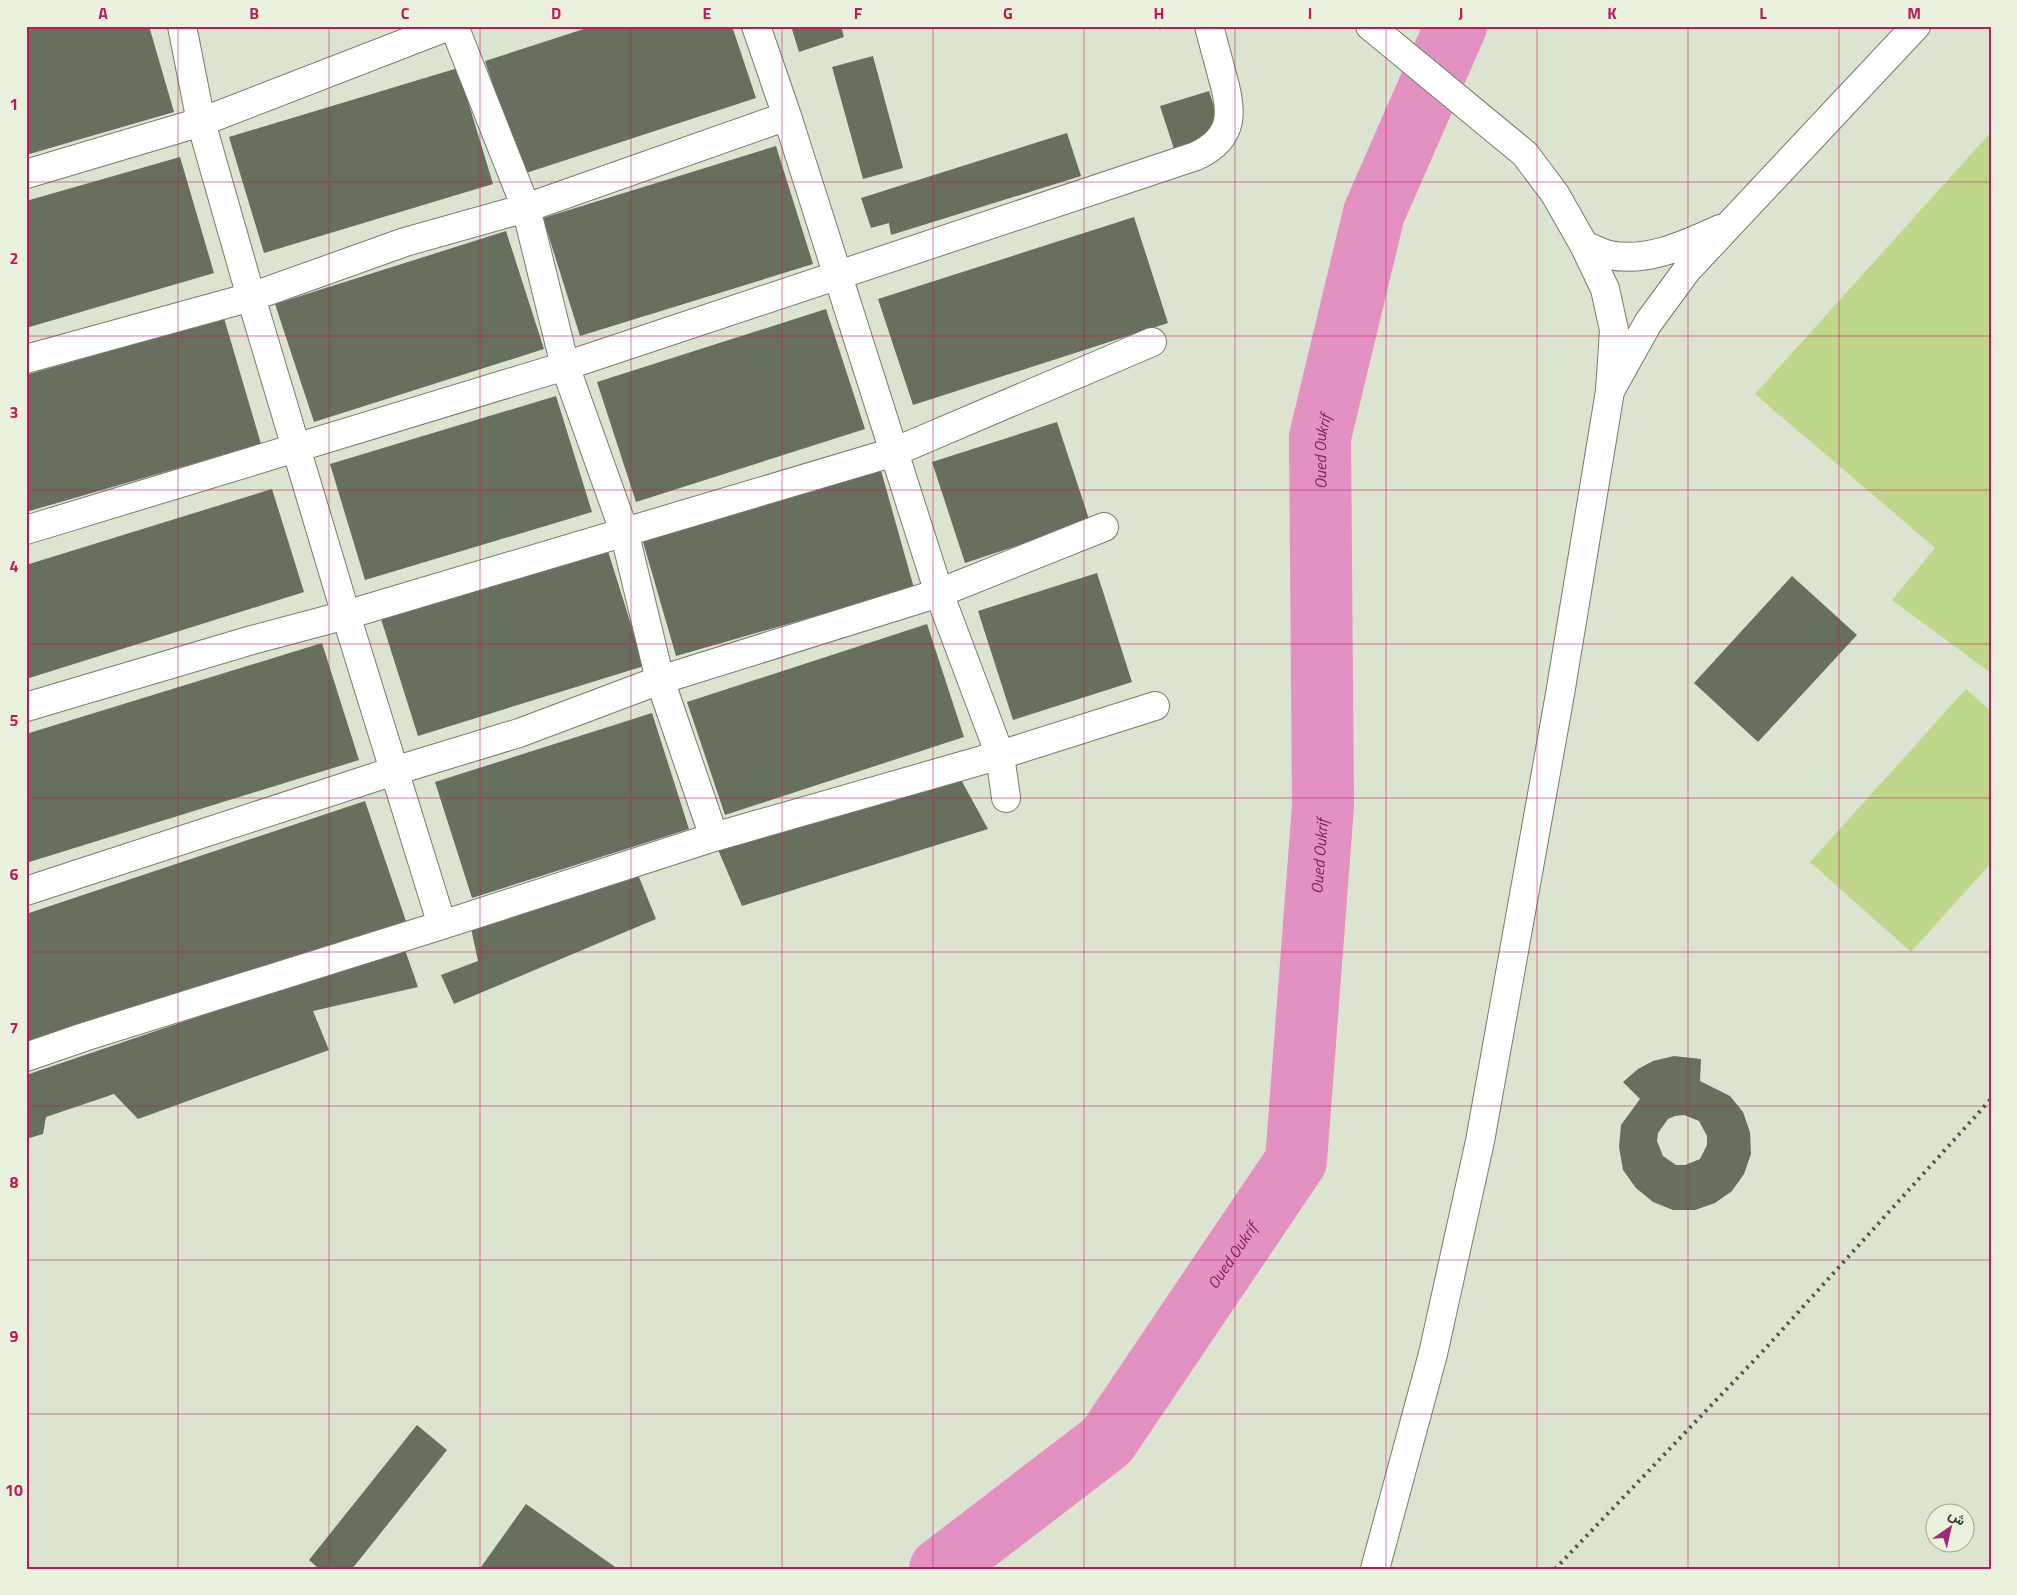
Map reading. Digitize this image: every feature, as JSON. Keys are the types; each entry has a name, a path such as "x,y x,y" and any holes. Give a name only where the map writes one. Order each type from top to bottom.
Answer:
{"street":[{"path":"182,26 201,122 251,297 295,449 442,926"},
{"path":"26,174 201,122 449,26"},
{"path":"454,26 526,208 564,366 624,531 660,680 714,837"},
{"path":"756,26 788,116 939,593 1000,755 1006,798"},
{"path":"26,530 564,366 1196,156 1209,150 1220,140 1227,127 1230,113 1229,98 1209,26"},
{"path":"1370,26 1525,154 1555,194 1584,246 1605,289 1614,330 1610,391 1557,713 1480,1142 1433,1354 1375,1569"},
{"path":"1610,391 1648,323 1688,270 1916,26"},
{"path":"26,359 251,297 404,242 526,208 788,116"},
{"path":"1584,246 1609,255 1637,257 1679,247 1733,223"},
{"path":"26,707 346,615 894,452 1152,342"},
{"path":"26,891 394,771 519,733 660,680 939,593 1104,527"},
{"path":"26,1057 93,1034 442,926 714,837 1000,755 1155,706"}],"green space":[{"path":"1991,132 1991,673 1892,600 1935,548 1755,394"},
{"path":"1966,689 1991,711 1991,863 1911,952 1810,862"}],"building":[{"path":"26,26 149,26 174,112 26,155"},
{"path":"593,26 732,26 756,98 523,174 485,61"},
{"path":"791,26 841,26 844,37 799,52"},
{"path":"873,56 903,168 863,179 832,67"},
{"path":"458,68 493,184 264,253 229,137"},
{"path":"1209,91 1223,134 1174,149 1160,106"},
{"path":"1067,133 1081,176 891,235 889,223 871,228 861,198"},
{"path":"776,146 813,264 580,336 543,218"},
{"path":"180,157 214,273 26,328 26,201"},
{"path":"1134,217 1168,323 913,405 878,299"},
{"path":"506,231 544,349 314,422 275,304"},
{"path":"826,309 865,429 636,502 597,382"},
{"path":"224,318 261,444 26,512 26,375"},
{"path":"556,396 592,512 365,580 330,464"},
{"path":"1057,422 1090,522 965,563 932,462"},
{"path":"880,467 914,588 676,656 641,535"},
{"path":"272,489 304,592 26,679 26,565"},
{"path":"607,548 644,666 418,736 381,619"},
{"path":"1097,573 1132,682 1013,720 978,611"},
{"path":"1792,576 1857,635 1758,742 1694,683"},
{"path":"927,624 964,737 725,815 687,702"},
{"path":"322,643 359,760 26,863 26,734"},
{"path":"652,713 689,829 472,898 435,782"},
{"path":"959,776 988,829 742,906 716,845"},
{"path":"365,801 407,924 26,1051 26,914"},
{"path":"637,872 656,919 454,1004 441,975 478,961 471,928"},
{"path":"404,947 418,987 313,1011 329,1050 138,1119 114,1094 46,1117 43,1134 26,1139 26,1075"},
{"path":"1674,1056 1701,1059 1700,1081 1730,1096 1743,1112 1750,1132 1751,1154 1744,1174 1732,1191 1715,1203 1695,1210 1673,1210 1653,1202 1636,1188 1623,1170 1619,1147 1621,1125 1640,1099 1623,1082 1638,1069 1653,1061","holes":["1684,1115 1699,1121 1707,1136 1707,1145 1700,1159 1685,1165 1676,1165 1663,1156 1657,1141 1658,1133 1668,1119"]},
{"path":"417,1425 447,1450 352,1569 319,1569 309,1560"},
{"path":"526,1504 618,1569 481,1567"}],"waterway":[{"name":"Oued Oukrif","path":"940,1569 1107,1441 1296,1161 1323,806 1320,437 1374,213 1456,26"}],"railway":[{"path":"1555,1569 1764,1350 1991,1099"}]}
